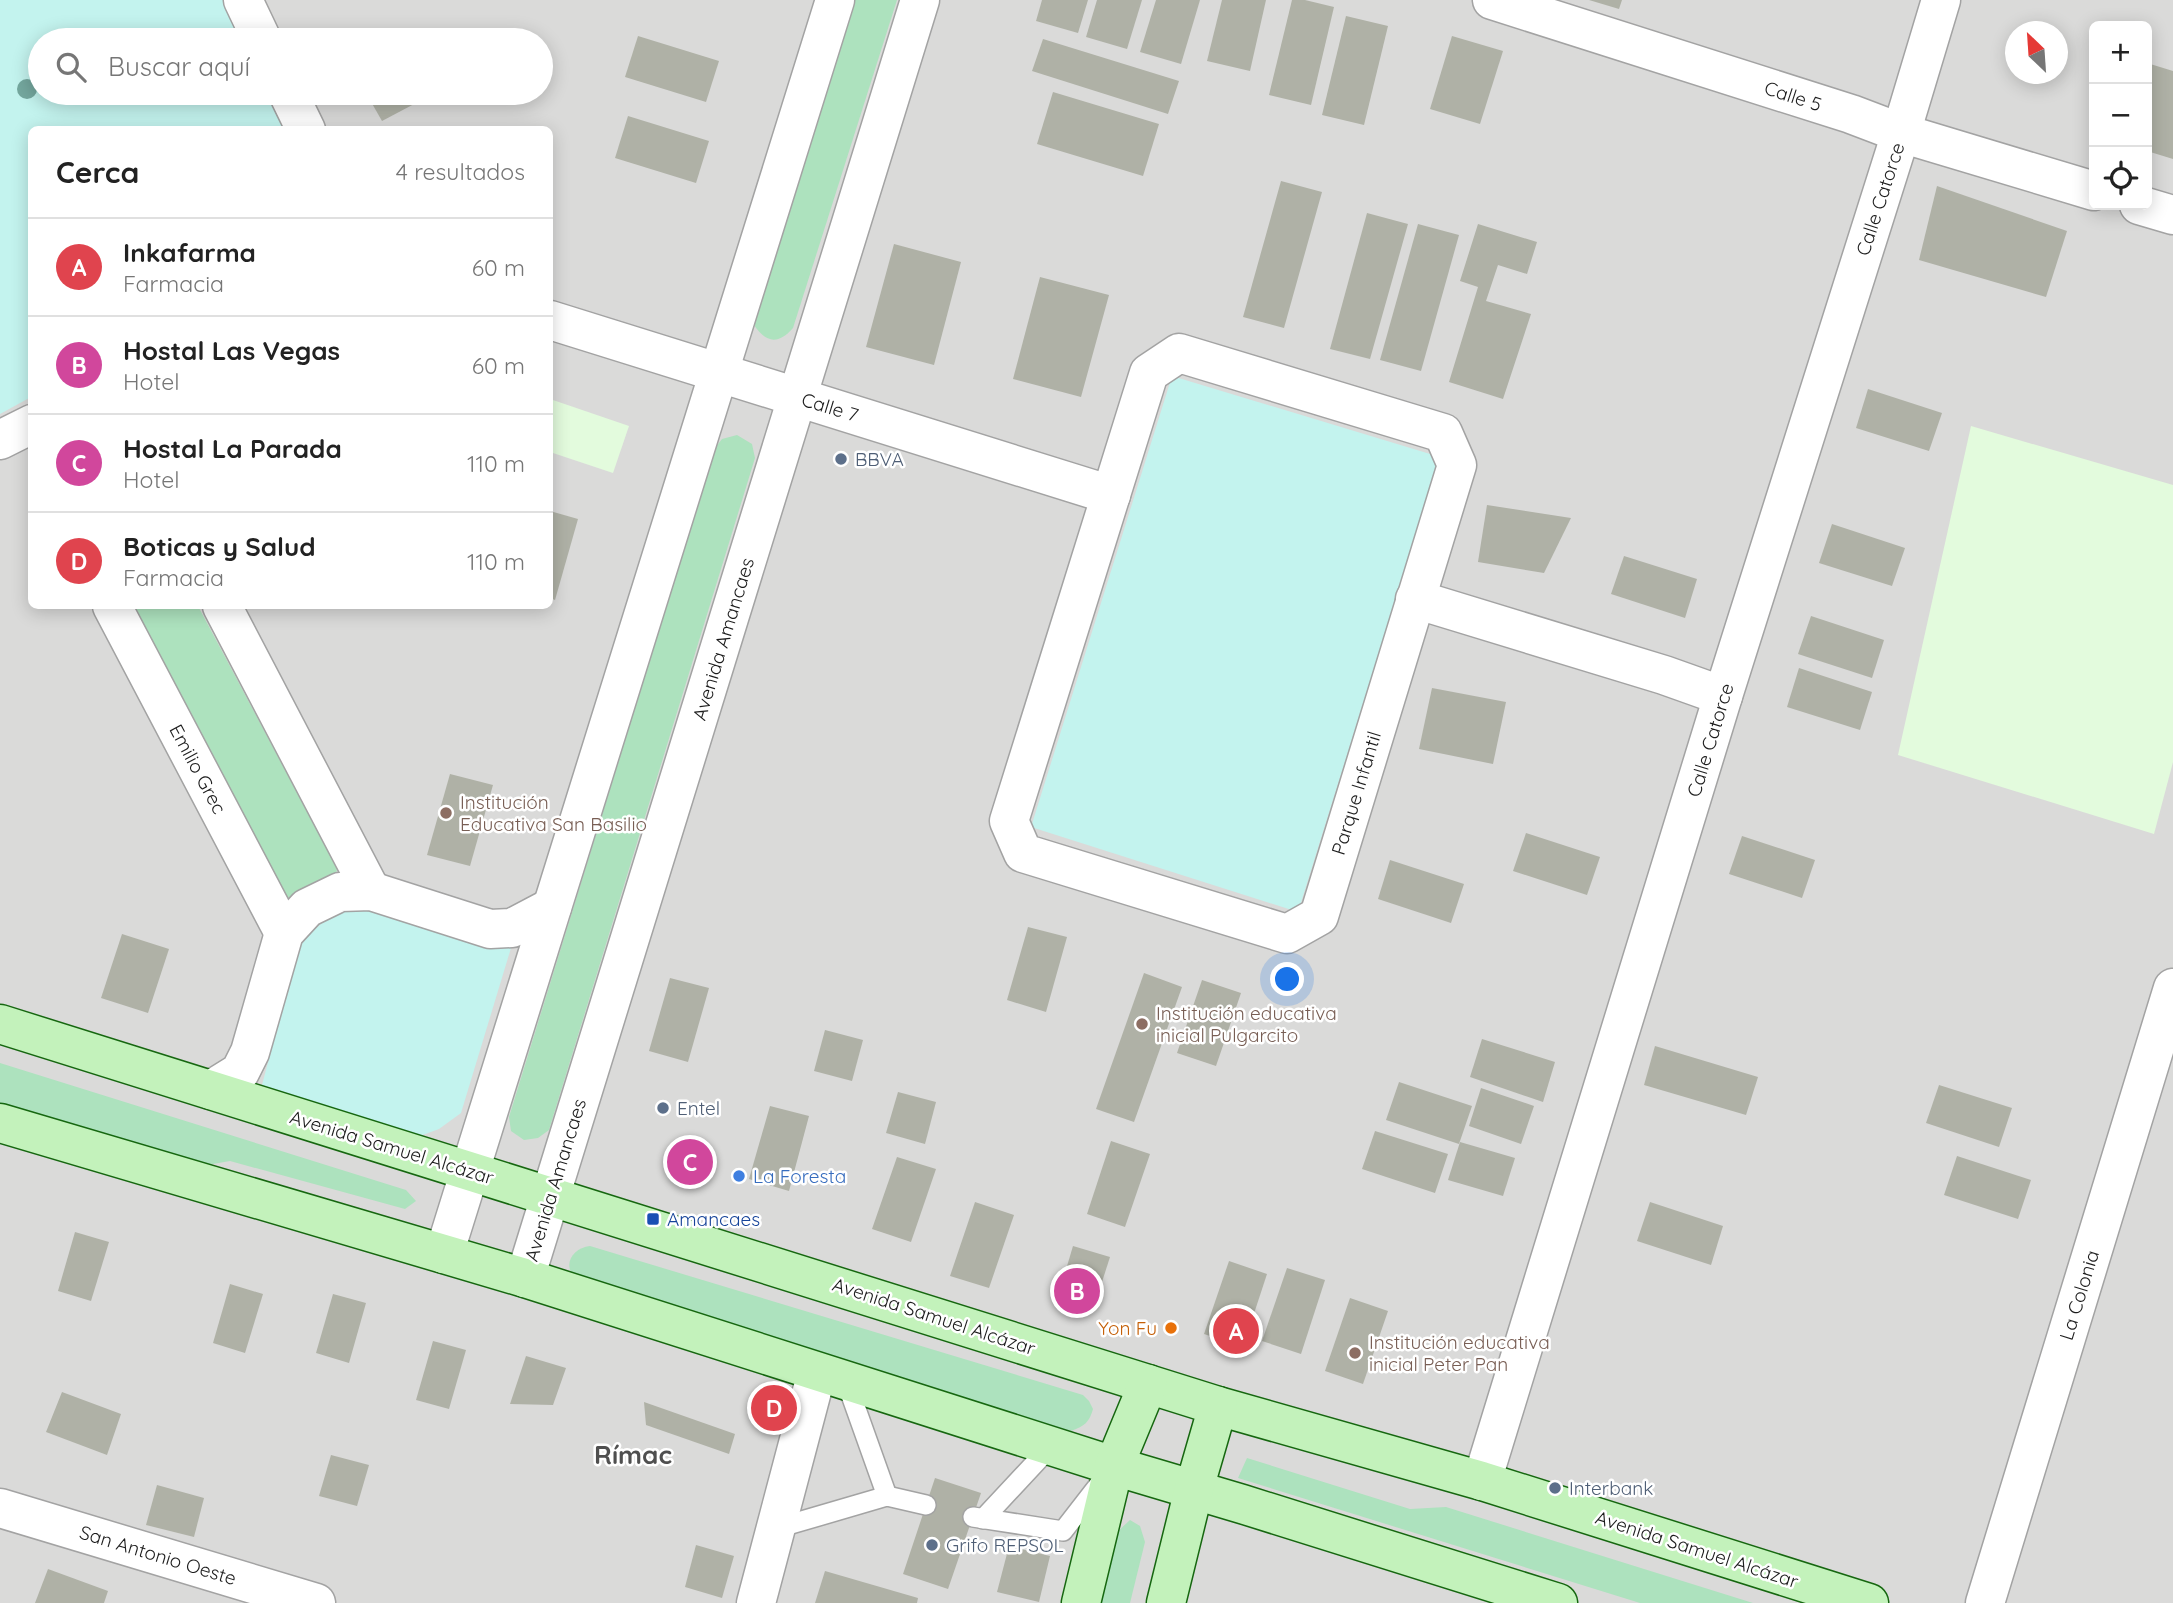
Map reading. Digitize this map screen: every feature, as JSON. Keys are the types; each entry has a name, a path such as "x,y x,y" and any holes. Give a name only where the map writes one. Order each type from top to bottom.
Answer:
{"main road":[{"name":"Avenida Samuel Alcázar","path":"0,1024 1218,1406 1482,1481 1869,1603"},
{"path":"0,1124 525,1278 831,1377 1558,1603"},
{"path":"1081,1603 1114,1466 1148,1384"},
{"path":"1166,1603 1218,1406"}],"street":[{"path":"243,0 256,28"},
{"path":"444,1254 835,0"},
{"name":"Avenida Amancaes","path":"525,1278 920,0"},
{"name":"Calle 5","path":"1492,0 1851,114 1901,133 2089,189"},
{"name":"Calle Catorce","path":"1482,1481 1723,696 1941,0"},
{"path":"294,105 304,126"},
{"path":"2152,209 2173,215"},
{"name":"Calle 7","path":"553,321 1111,495"},
{"name":"Parque Infantil","path":"1179,353 1443,433 1457,465 1415,599 1319,916 1287,934 1023,853 1009,821 1149,373 1179,353"},
{"path":"1415,599 1664,675 1723,696"},
{"name":"Emilio Grec","path":"113,609 284,933"},
{"path":"224,609 372,891"},
{"path":"211,1090 240,1072 250,1052 284,933 307,908 340,892 372,891 489,929 512,928 552,907"},
{"name":"La Colonia","path":"1985,1603 2173,988"},
{"path":"756,1603 774,1529 831,1377"},
{"name":"San Antonio Oeste","path":"0,1508 316,1603"}],"lane":[{"path":"831,1377 887,1496"},
{"path":"1051,1446 978,1518 1063,1531 1114,1466"},
{"path":"774,1529 887,1496 926,1505"}],"shaded area":[{"path":"0,0 2173,0 2173,1603 0,1603"},
{"path":"0,0 238,0 253,28 28,28 28,105 293,105 304,126 28,126 28,399 0,414"},
{"path":"853,0 897,0 793,328 782,337 772,340 754,325"},
{"path":"1172,376 1440,457 1298,912 1031,827"},
{"path":"553,400 629,426 613,473 553,453"},
{"path":"1971,426 2173,485 2173,762 2154,834 1898,755"},
{"path":"737,435 752,444 755,458 549,1130 538,1138 524,1140 511,1131 509,1117 715,448 722,439"},
{"path":"129,609 200,609 337,868 335,883 290,902 280,896"},
{"path":"374,906 511,948 461,1113 439,1129 420,1136 262,1085 300,942 322,923 347,910"},
{"path":"0,1063 406,1190 416,1201 405,1209 230,1161 196,1167 0,1106"},
{"path":"590,1246 1083,1395 1093,1409 1090,1418 1071,1431 575,1278 569,1267 571,1258 574,1253"},
{"path":"1247,1458 1410,1509 1446,1507 1753,1603 1640,1603 1238,1478"},
{"path":"1130,1520 1140,1526 1145,1542 1130,1603 1099,1603 1115,1534"}],"building":[{"path":"1042,0 1088,0 1078,33 1036,21"},
{"path":"1097,0 1142,0 1127,49 1086,37"},
{"path":"1156,0 1200,0 1181,64 1140,52"},
{"path":"1222,0 1266,0 1250,71 1207,61"},
{"path":"1292,0 1305,0 1334,7 1311,105 1269,95"},
{"path":"1589,0 1622,0 1619,9"},
{"path":"1346,16 1388,26 1364,125 1322,115"},
{"path":"638,36 719,61 706,102 625,77"},
{"path":"1452,36 1503,51 1480,124 1430,109"},
{"path":"1043,39 1179,81 1168,114 1032,71"},
{"path":"2152,65 2173,71 2173,159 2152,153"},
{"path":"1053,92 1159,124 1143,176 1037,144"},
{"path":"373,105 412,105 382,121"},
{"path":"628,116 709,141 696,183 615,158"},
{"path":"1281,181 1322,192 1284,328 1243,317"},
{"path":"1937,186 2067,231 2046,297 1919,260"},
{"path":"1367,213 1408,224 1370,359 1330,349"},
{"path":"1418,224 1459,235 1421,371 1380,360"},
{"path":"1478,224 1537,242 1527,274 1498,265 1486,301 1531,314 1503,399 1449,382 1478,287 1460,281"},
{"path":"894,244 961,262 934,365 866,347"},
{"path":"1040,277 1109,295 1081,397 1013,379"},
{"path":"1868,389 1942,413 1929,451 1856,428"},
{"path":"1487,505 1571,518 1544,573 1478,562"},
{"path":"553,512 578,519 555,600 553,599"},
{"path":"1832,524 1905,548 1892,586 1819,563"},
{"path":"1624,556 1697,579 1685,618 1611,594"},
{"path":"1811,616 1884,640 1872,678 1798,654"},
{"path":"1799,668 1872,692 1860,730 1787,707"},
{"path":"1432,688 1506,702 1493,764 1419,749"},
{"path":"450,774 493,785 470,866 427,855"},
{"path":"1526,833 1600,857 1587,895 1513,871"},
{"path":"1742,836 1815,860 1802,898 1729,874"},
{"path":"1390,860 1464,884 1451,923 1378,899"},
{"path":"1028,927 1067,937 1046,1012 1007,1000"},
{"path":"122,934 169,949 148,1013 101,998"},
{"path":"1144,973 1182,987 1134,1122 1096,1109"},
{"path":"670,978 709,988 688,1062 649,1051"},
{"path":"1202,980 1241,993 1216,1066 1177,1053"},
{"path":"825,1030 863,1040 852,1081 814,1071"},
{"path":"1482,1039 1555,1062 1543,1102 1470,1077"},
{"path":"1655,1046 1758,1077 1746,1115 1644,1085"},
{"path":"1399,1082 1472,1106 1459,1144 1386,1120"},
{"path":"1939,1085 2012,1108 1999,1147 1926,1123"},
{"path":"1481,1088 1534,1106 1521,1144 1469,1126"},
{"path":"898,1092 936,1102 925,1144 886,1133"},
{"path":"770,1106 809,1116 789,1191 749,1179"},
{"path":"1375,1131 1448,1154 1435,1193 1362,1169"},
{"path":"1111,1141 1150,1154 1125,1227 1087,1214"},
{"path":"1460,1142 1515,1158 1503,1196 1448,1180"},
{"path":"1957,1156 2031,1180 2018,1219 1944,1195"},
{"path":"897,1157 936,1169 911,1242 872,1229"},
{"path":"975,1202 1014,1215 989,1288 950,1276"},
{"path":"1650,1202 1723,1226 1711,1265 1637,1241"},
{"path":"75,1232 109,1242 91,1301 58,1291"},
{"path":"1073,1246 1110,1257 1092,1313 1059,1293"},
{"path":"1229,1261 1267,1274 1243,1347 1204,1334"},
{"path":"1287,1268 1325,1280 1301,1354 1262,1341"},
{"path":"230,1284 263,1294 245,1353 213,1343"},
{"path":"333,1294 366,1303 349,1363 316,1353"},
{"path":"1350,1298 1388,1311 1363,1384 1325,1371"},
{"path":"433,1341 466,1350 449,1409 416,1400"},
{"path":"526,1356 566,1368 553,1405 510,1404"},
{"path":"62,1392 121,1414 107,1455 46,1432"},
{"path":"644,1402 735,1434 729,1454 646,1425"},
{"path":"331,1455 369,1465 357,1506 319,1496"},
{"path":"935,1478 981,1493 948,1589 903,1574"},
{"path":"157,1485 204,1498 194,1537 146,1525"},
{"path":"696,1545 734,1556 722,1598 685,1587"},
{"path":"1009,1546 1050,1556 1039,1602 997,1592"},
{"path":"48,1569 108,1591 104,1603 35,1603"},
{"path":"825,1571 918,1598 917,1603 815,1603"}],"place":[{"name":"BBVA","path":"841,459"},
{"name":"Institución Educativa San Basilio","path":"446,813"},
{"name":"Institución educativa inicial Pulgarcito","path":"1142,1024"},
{"name":"Entel","path":"663,1108"},
{"name":"Hostal La Parada","path":"690,1162"},
{"name":"La Foresta","path":"739,1176"},
{"name":"Amancaes","path":"653,1219"},
{"name":"Hostal Las Vegas","path":"1077,1291"},
{"name":"Yon Fu","path":"1171,1328"},
{"name":"Inkafarma","path":"1236,1331"},
{"name":"Institución educativa inicial Peter Pan","path":"1355,1353"},
{"name":"Boticas y Salud","path":"774,1408"},
{"name":"Interbank","path":"1555,1488"},
{"name":"Grifo REPSOL","path":"932,1545"}],"district":[{"name":"Rímac","path":"633,1455"}]}
